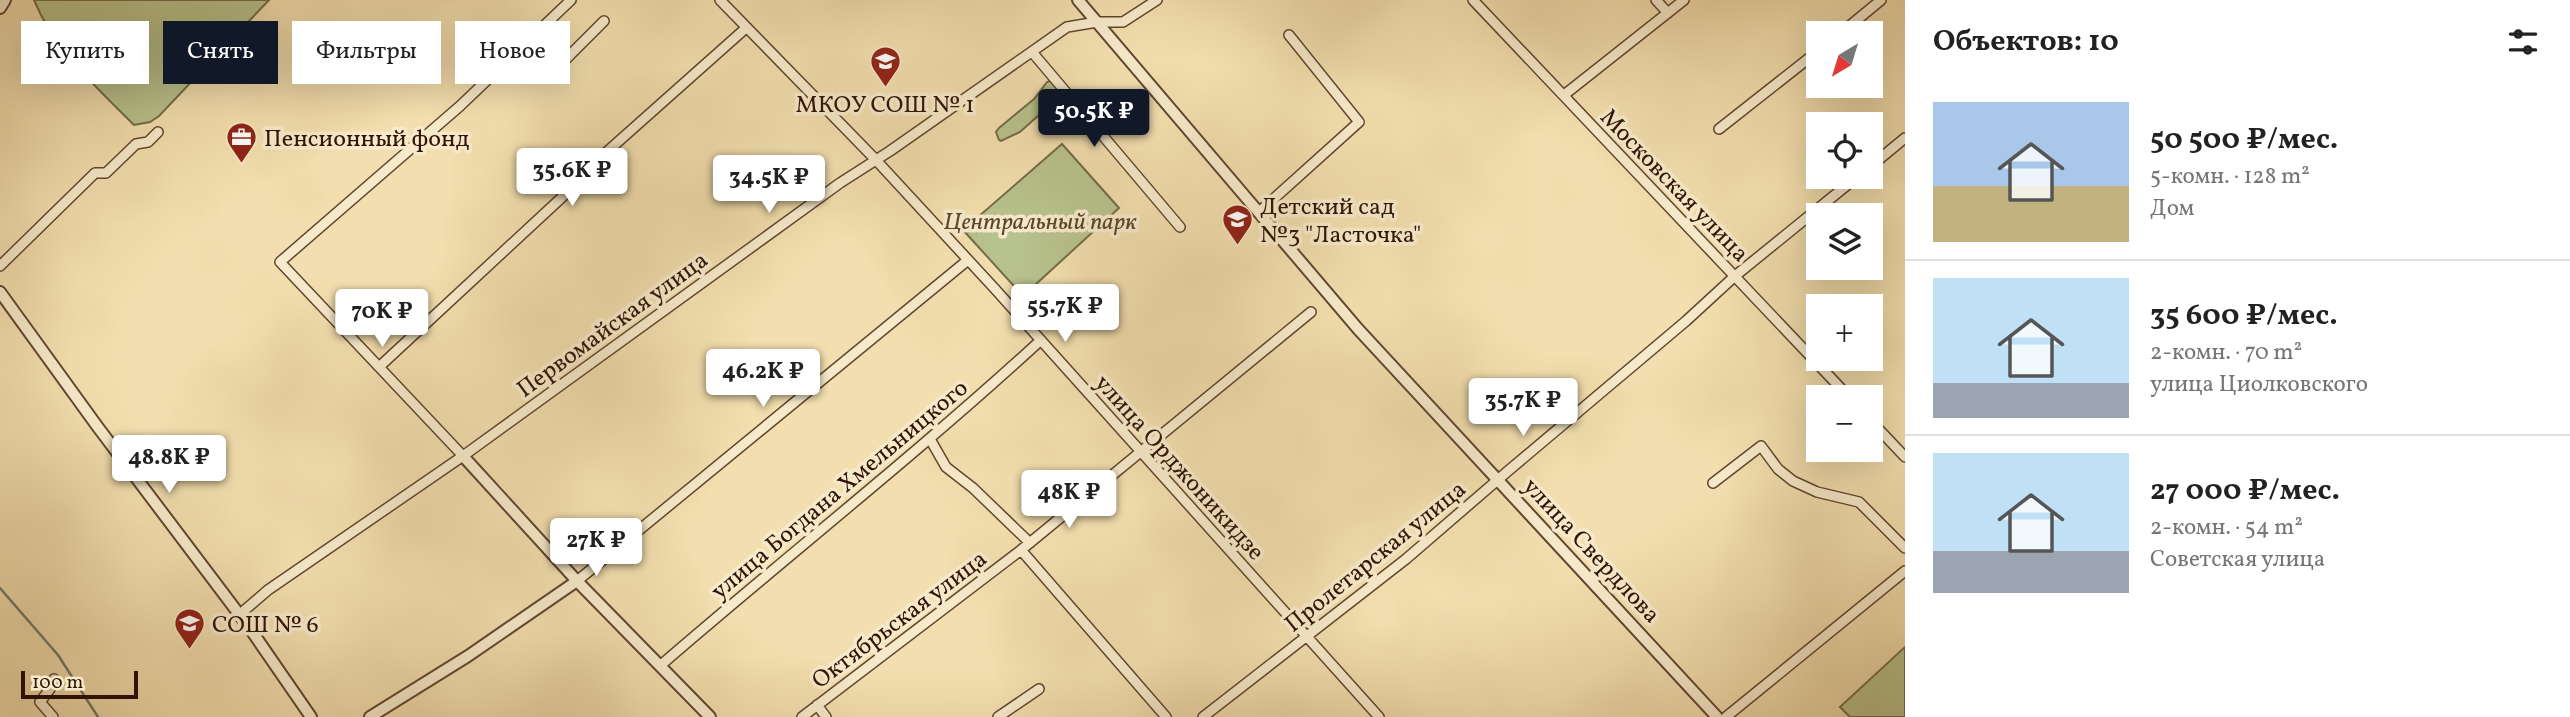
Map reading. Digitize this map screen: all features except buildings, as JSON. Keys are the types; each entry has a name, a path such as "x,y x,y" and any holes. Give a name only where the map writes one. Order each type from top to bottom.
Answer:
{"street":[{"path":"0,8 5,0"},
{"path":"549,21 571,0"},
{"name":"улица Орджоникидзе","path":"720,0 875,159 968,260 1378,717"},
{"name":"улица Свердлова","path":"1078,0 1357,329 1717,717"},
{"name":"Первомайская улица","path":"239,615 268,590 463,456 875,159 890,152 1067,27 1097,22 1124,22 1157,0"},
{"name":"Московская улица","path":"1473,0 1838,385"},
{"path":"1656,0 1668,13"},
{"path":"1564,95 1684,0"},
{"path":"1856,21 1881,0"},
{"path":"570,55 604,21"},
{"path":"379,367 601,158 746,27"},
{"path":"1259,212 1359,122 1289,36"},
{"path":"1032,52 1180,227"},
{"path":"1719,129 1806,60"},
{"path":"483,84 280,262 577,580 710,717"},
{"path":"0,266 95,173 106,173 136,144 148,142 158,132"},
{"path":"1883,156 1905,138"},
{"name":"Пролетарская улица","path":"1203,717 1406,559 1686,321 1735,276 1842,189"},
{"path":"370,717 467,656 577,580 968,260"},
{"path":"0,292 239,615 311,717"},
{"name":"Октябрьская улица","path":"802,717 1030,543 1311,312"},
{"name":"улица Богдана Хмельницкого","path":"661,665 930,439 1041,340"},
{"path":"1883,434 1905,457"},
{"path":"930,439 946,467 973,488 1030,543"},
{"path":"1713,483 1761,446 1778,469 1793,481 1817,492 1859,502 1905,548"},
{"path":"1021,550 1166,717"},
{"path":"1726,717 1905,571"},
{"path":"53,717 40,702 54,679"},
{"path":"998,717 1039,689"},
{"path":"817,705 826,717"}],"green space":[{"path":"34,0 269,0 249,21 163,21 163,84 189,84 159,116 150,122 134,125 93,84 149,84 149,21 45,21"},
{"path":"1052,80 1059,89 1039,115 1020,132 999,140 996,132 999,128"},
{"name":"Центральный парк","path":"1062,144 1119,208 1023,296 963,230"},
{"path":"1905,647 1905,717 1850,717 1840,707"}],"waterway":[{"path":"0,588 58,655 98,717"}],"place":[{"name":"МКОУ СОШ № 1","path":"885,89"},
{"name":"Пенсионный фонд","path":"241,165"},
{"name":"Детский сад №3 \"Ласточка\"","path":"1237,247"},
{"name":"СОШ № 6","path":"189,651"}]}
